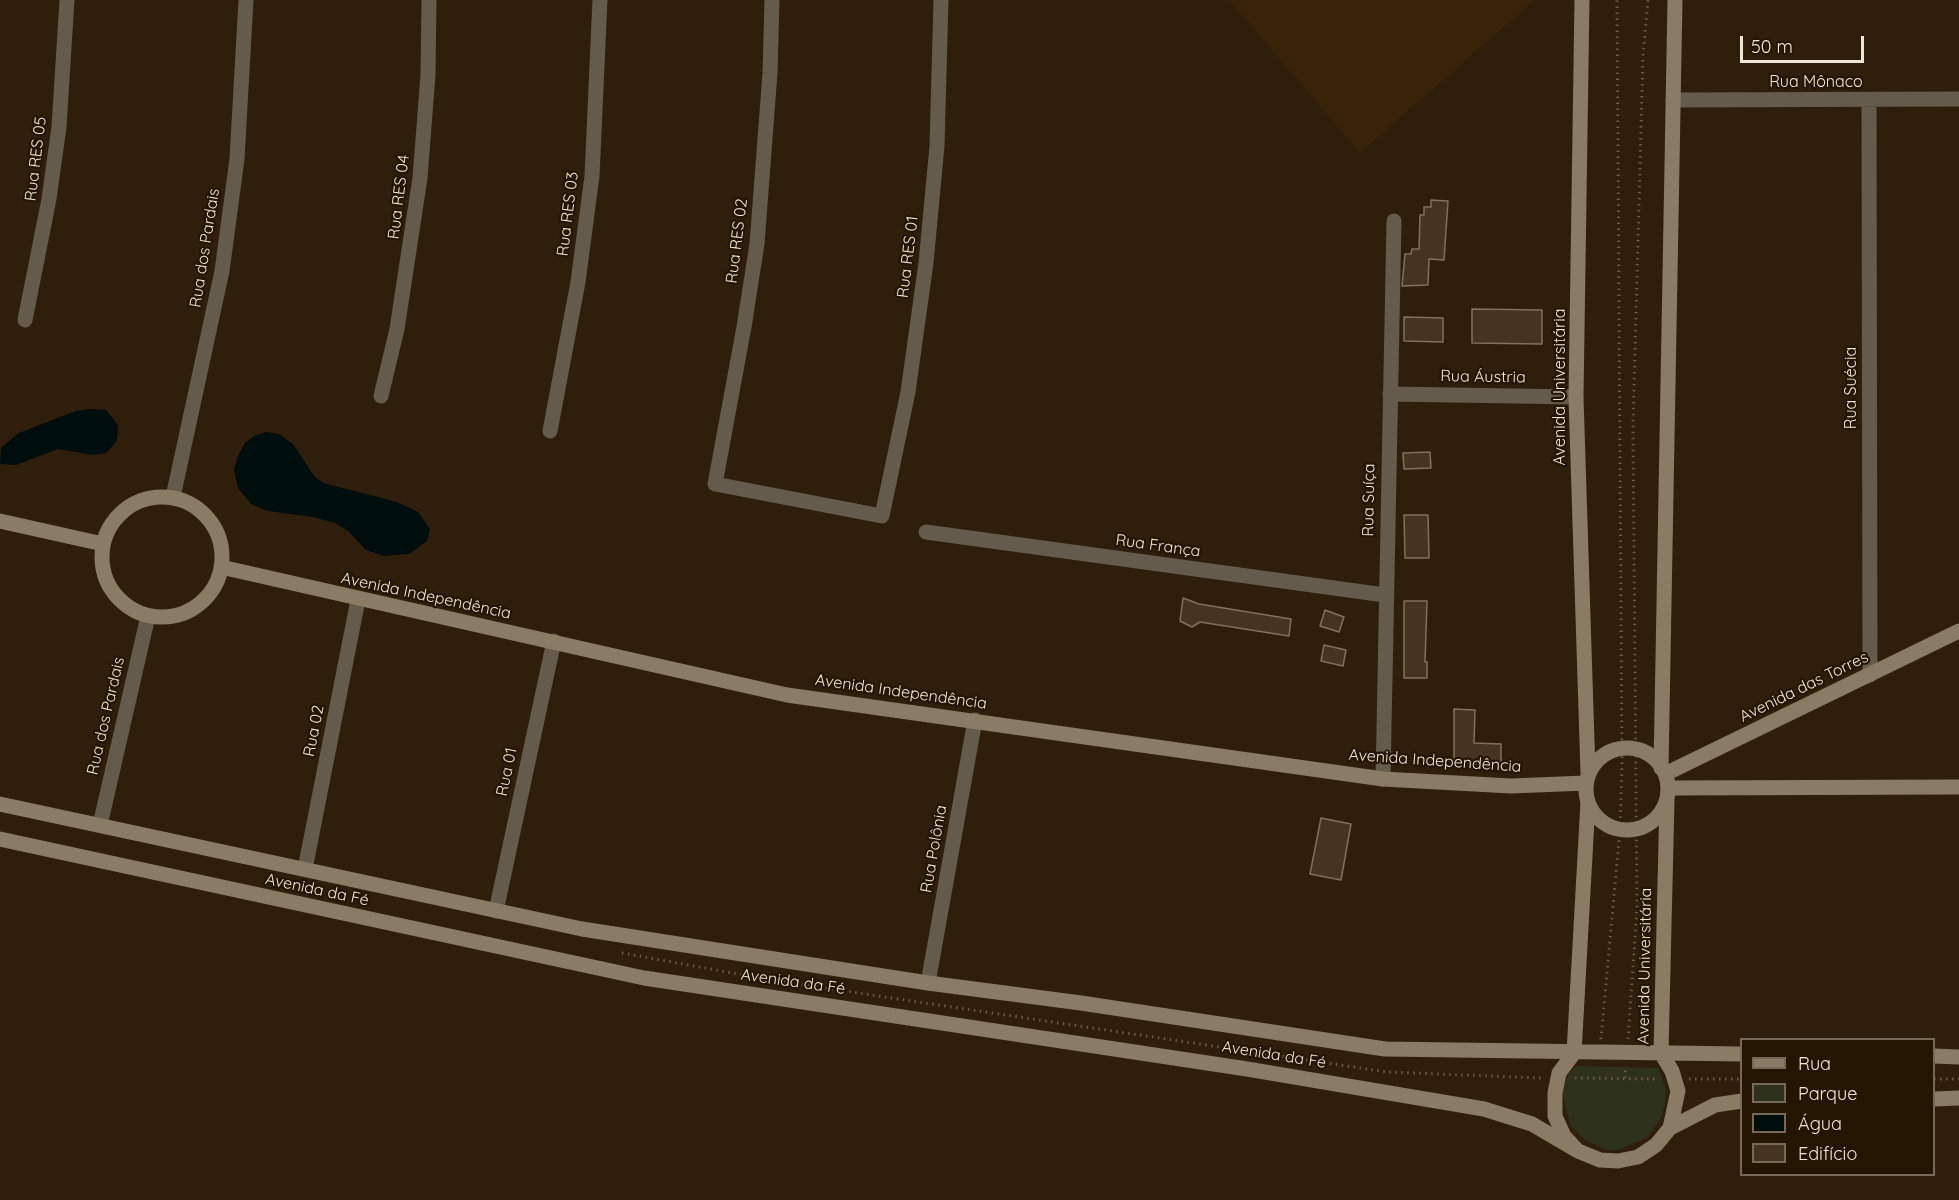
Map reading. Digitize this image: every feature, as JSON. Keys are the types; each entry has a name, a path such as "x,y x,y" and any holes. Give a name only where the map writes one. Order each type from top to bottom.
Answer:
{"main road":[{"name":"Avenida Universitária","path":"1582,0 1576,397 1588,802"},
{"name":"Avenida Universitária","path":"1670,1128 1678,1091 1672,1071 1660,1053 1675,0"},
{"path":"173,497 195,506 211,522 221,544 221,567 212,590 194,607 172,616 148,616 132,610 110,588 102,560 103,544 112,524 129,507 150,498 173,497"},
{"path":"0,521 103,544"},
{"name":"Avenida Independência","path":"221,567 358,600 554,641 787,695 1383,779 1511,786 1587,778"},
{"name":"Avenida das Torres","path":"1665,782 1959,631"},
{"path":"1587,778 1595,762 1606,753 1628,749 1646,753 1665,782 1655,818 1636,828 1620,829 1599,819 1588,802"},
{"path":"1665,782 1959,787"},
{"path":"1588,802 1574,1053 1559,1073 1555,1093 1555,1116 1564,1136 1578,1151 1600,1160 1618,1161 1638,1156 1656,1145 1670,1128 1715,1105 1740,1101"},
{"name":"Avenida da Fé","path":"0,804 582,929 928,984 1092,1004 1385,1049 1574,1053"},
{"name":"Avenida da Fé","path":"0,839 644,978 1247,1069 1484,1109 1532,1124 1578,1151"},
{"path":"1574,1053 1740,1054"},
{"path":"1935,1056 1959,1057"},
{"path":"1935,1099 1959,1098"}],"street":[{"name":"Rua RES 05","path":"25,320 44,229 57,137 68,0"},
{"name":"Rua dos Pardais","path":"173,497 222,271 237,159 246,0"},
{"name":"Rua RES 04","path":"381,396 399,319 420,178 428,75 429,0"},
{"name":"Rua RES 03","path":"550,431 576,293 592,176 600,0"},
{"name":"Rua RES 02","path":"772,0 769,83 757,244 715,484 882,516"},
{"name":"Rua RES 01","path":"882,516 908,392 926,263 937,146 941,0"},
{"name":"Rua Mônaco","path":"1673,100 1959,99"},
{"name":"Rua Suécia","path":"1869,100 1870,675"},
{"name":"Rua Suíça","path":"1383,779 1394,221"},
{"name":"Rua Áustria","path":"1390,394 1576,397"},
{"name":"Rua França","path":"926,532 1385,595"},
{"name":"Rua 02","path":"304,869 358,600"},
{"name":"Rua dos Pardais","path":"100,825 148,616"},
{"name":"Rua 01","path":"496,911 554,641"},
{"name":"Rua Polônia","path":"928,984 975,720"}],"path":[{"path":"1617,0 1628,749 1636,828 1637,909 1625,1078"},
{"path":"1600,1052 1628,749 1633,425 1643,56 1648,0"},
{"path":"1935,1079 1959,1079"}],"shaded area":[{"path":"1229,0 1535,0 1360,153"}],"green space":[{"path":"1576,1066 1658,1068 1666,1089 1665,1105 1660,1120 1647,1138 1617,1150 1606,1150 1584,1139 1570,1125 1563,1086 1569,1073"}],"water":[{"path":"106,410 118,425 117,441 106,453 93,455 58,449 16,465 0,464 1,448 19,433 76,411"},
{"path":"266,432 279,434 293,444 314,476 323,483 397,502 418,512 430,529 427,541 409,554 384,556 366,550 348,531 335,523 313,517 268,511 251,504 238,488 234,470 245,443 254,436"}],"building":[{"path":"1431,200 1448,201 1444,260 1429,259 1428,285 1402,286 1405,254 1411,254 1412,249 1419,249 1420,215 1424,215 1424,207 1431,207"},
{"path":"1472,309 1542,310 1542,344 1472,343"},
{"path":"1404,317 1443,318 1443,342 1404,341"},
{"path":"1430,452 1431,468 1404,469 1403,453"},
{"path":"1404,515 1428,515 1429,558 1405,558"},
{"path":"1183,598 1199,604 1291,619 1289,636 1200,622 1192,627 1180,621"},
{"path":"1404,601 1427,601 1425,662 1427,662 1427,678 1404,678"},
{"path":"1325,610 1344,617 1339,632 1320,626"},
{"path":"1324,645 1346,650 1343,666 1321,661"},
{"path":"1454,709 1475,710 1474,743 1501,744 1501,764 1454,763"},
{"path":"1321,818 1351,824 1341,880 1310,874"}]}
